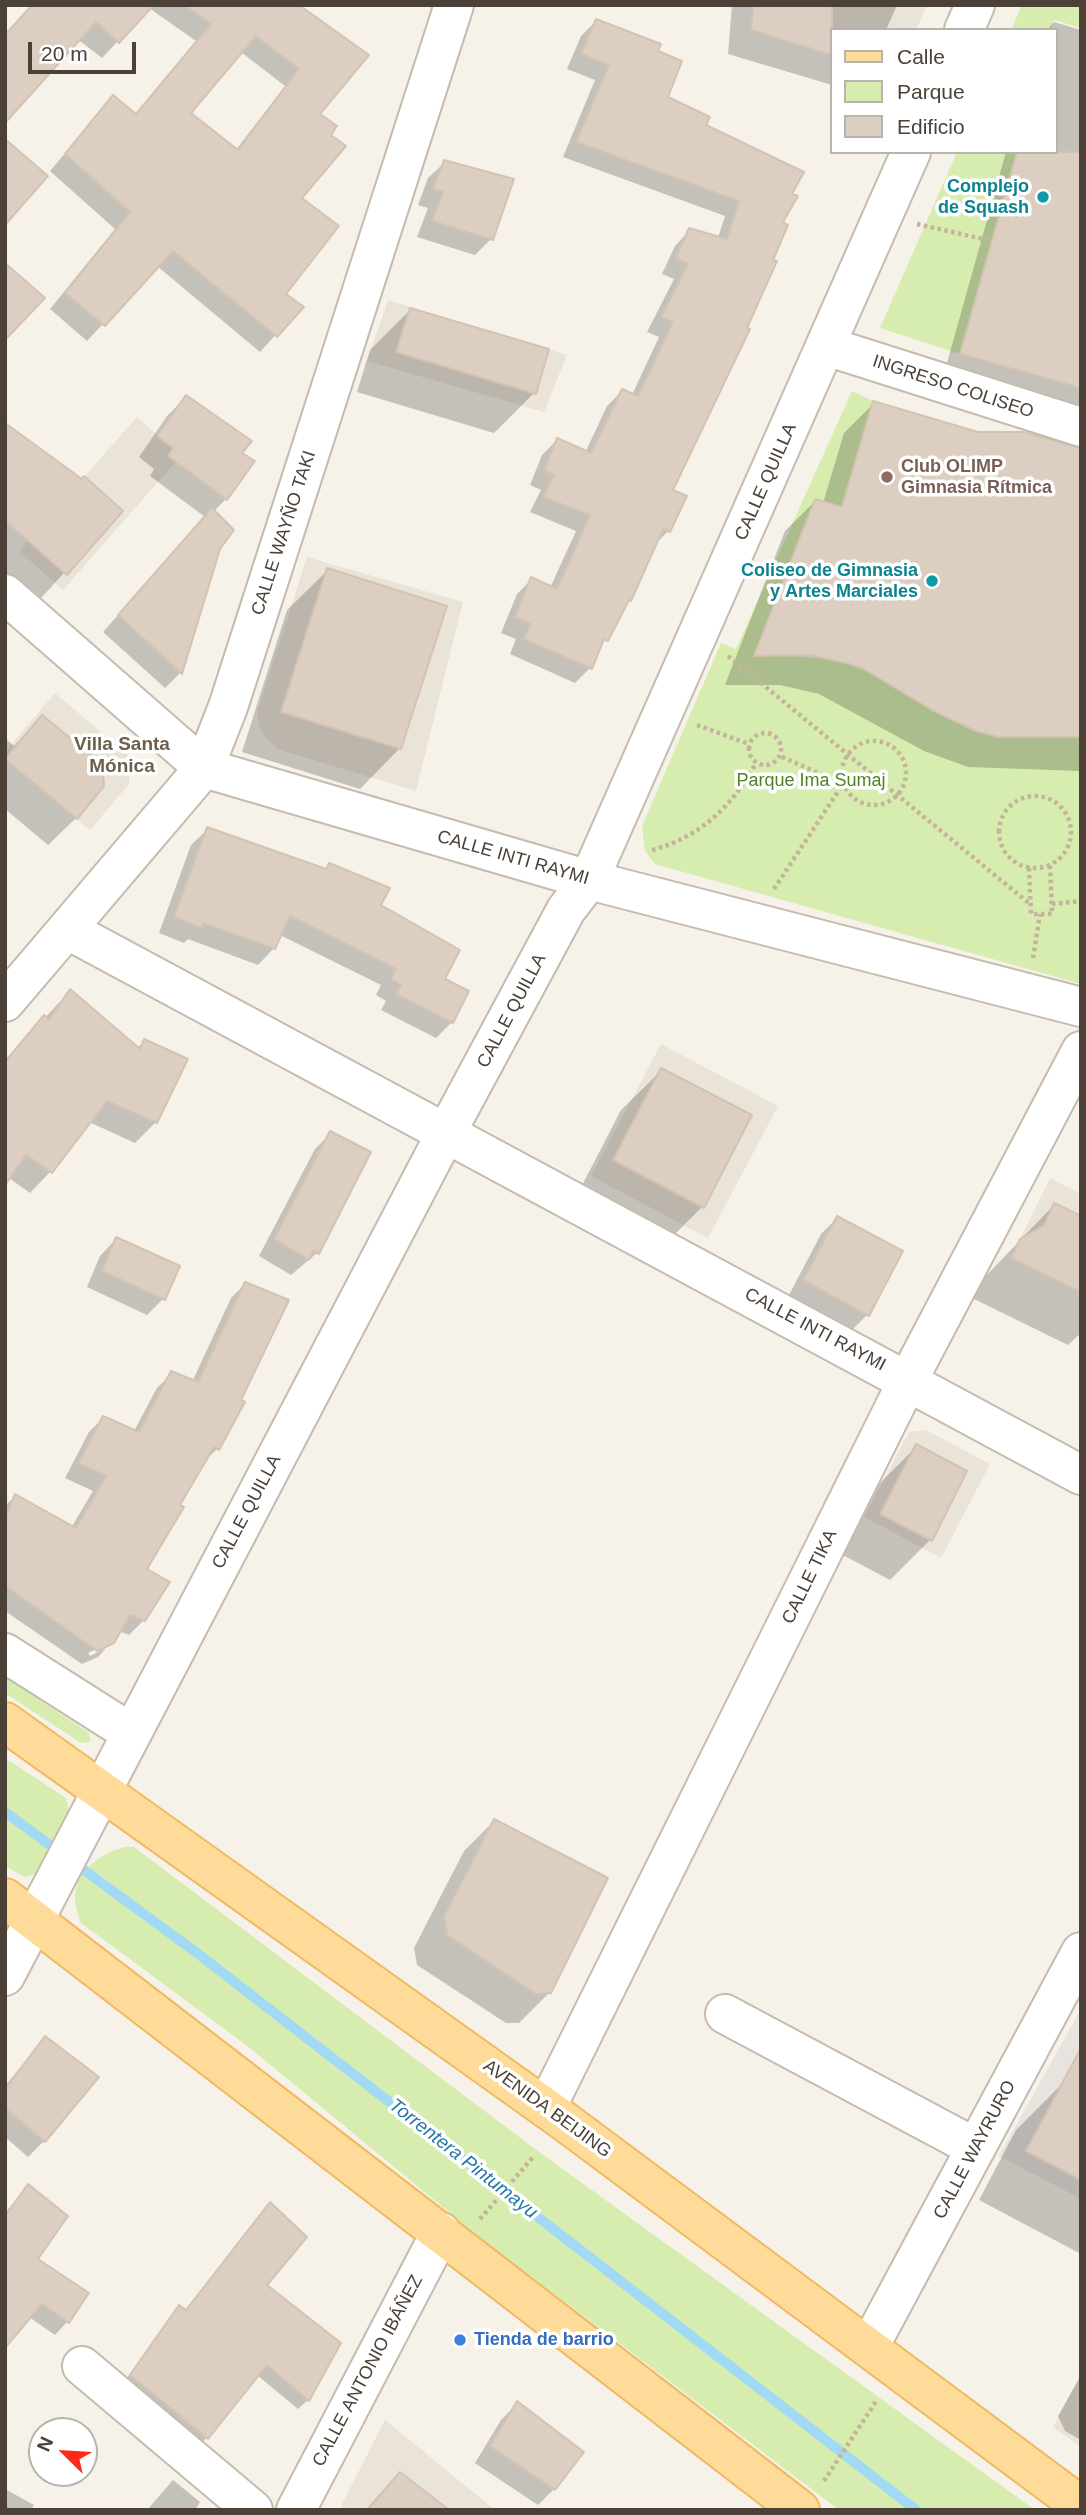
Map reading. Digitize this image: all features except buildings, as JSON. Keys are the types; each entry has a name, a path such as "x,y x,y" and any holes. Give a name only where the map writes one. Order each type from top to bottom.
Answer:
{"main road":[{"name":"AVENIDA BEIJING","path":"5,1722 546,2108 1081,2506"},
{"path":"20,1909 441,2232 804,2504"}],"street":[{"name":"CALLE WAYÑO TAKI","path":"5,1002 204,768 232,694 454,5"},
{"path":"965,28 975,5"},
{"name":"CALLE QUILLA","path":"5,1976 20,1909 66,1861 446,1133 566,910 589,880 910,154"},
{"name":"INGRESO COLISEO","path":"826,345 1081,427"},
{"name":"CALLE INTI RAYMI","path":"5,594 204,768 589,880 1081,1007"},
{"name":"CALLE INTI RAYMI","path":"68,930 1081,1475"},
{"name":"CALLE TIKA","path":"546,2108 908,1380 1081,1051"},
{"path":"5,1653 131,1733"},
{"name":"CALLE WAYRURO","path":"869,2347 1081,1952"},
{"path":"725,2014 976,2148"},
{"name":"CALLE ANTONIO IBÁÑEZ","path":"296,2510 441,2232"},
{"path":"82,2366 253,2510"}],"path":[{"path":"916,223 992,241"},
{"path":"725,654 1030,904"},
{"path":"694,724 749,744"},
{"path":"770,733 779,740 780,756 768,765 756,763 749,753 749,744 755,735 770,733"},
{"path":"772,891 843,784 843,763 848,754 863,743 872,741 891,745 906,768 903,787 897,795 888,802 867,804 857,800 843,784 780,756"},
{"path":"652,850 693,834 719,815 741,791 756,763"},
{"path":"1024,797 1048,798 1058,804 1070,824 1067,848 1050,864 1029,868 1007,856 999,834 999,823 1005,811 1024,797"},
{"path":"1029,868 1031,914 1052,914 1050,864"},
{"path":"1052,904 1081,901"},
{"path":"1033,962 1040,914"},
{"path":"491,2207 533,2157"},
{"path":"804,2504 878,2400"}],"shaded area":[{"path":"753,5 927,5 917,28 830,28 830,54 751,30"},
{"path":"388,300 567,355 544,412 367,361"},
{"path":"137,417 181,456 63,590 19,551"},
{"path":"307,557 463,602 416,791 277,749 261,732 257,713"},
{"path":"55,693 129,756 129,784 90,830 5,759 5,752"},
{"path":"661,1044 778,1106 708,1238 591,1176"},
{"path":"1050,1178 1081,1194 1081,1292 1011,1258"},
{"path":"926,1430 990,1464 941,1558 864,1517 909,1432"},
{"path":"1081,2009 1081,2199 999,2156"},
{"path":"1081,2374 1081,2447 1053,2427"},
{"path":"385,2420 495,2510 345,2510 341,2506"}],"green space":[{"path":"1022,5 1081,5 1081,28 1054,20 1052,28 1012,28"},
{"path":"956,154 1016,154 960,354 880,328"},
{"name":"Parque Ima Sumaj","path":"852,391 873,401 842,507 815,499 754,655 814,658 850,664 881,678 949,719 985,732 1039,738 1081,737 1081,984 655,864 645,851 642,826 721,643 736,649"},
{"path":"5,1677 89,1733 90,1742 81,1743 5,1693"},
{"path":"5,1758 66,1798 69,1812 41,1872 25,1877 5,1866"},
{"path":"124,1847 134,1847 539,2152 1035,2510 839,2510 473,2232 250,2048 81,1923 75,1896 82,1874 99,1859"}],"waterway":[{"name":"Torrentera Pintumayu","path":"5,1812 197,1953 916,2510"}],"place":[{"name":"Complejo de Squash","path":"1043,197"},
{"name":"Club OLIMP Gimnasia Rítmica","path":"887,477"},
{"name":"Coliseo de Gimnasia y Artes Marciales","path":"932,581"},
{"name":"Tienda de barrio","path":"460,2340"}],"district":[{"name":"Villa Santa Mónica","path":"122,756"}]}
